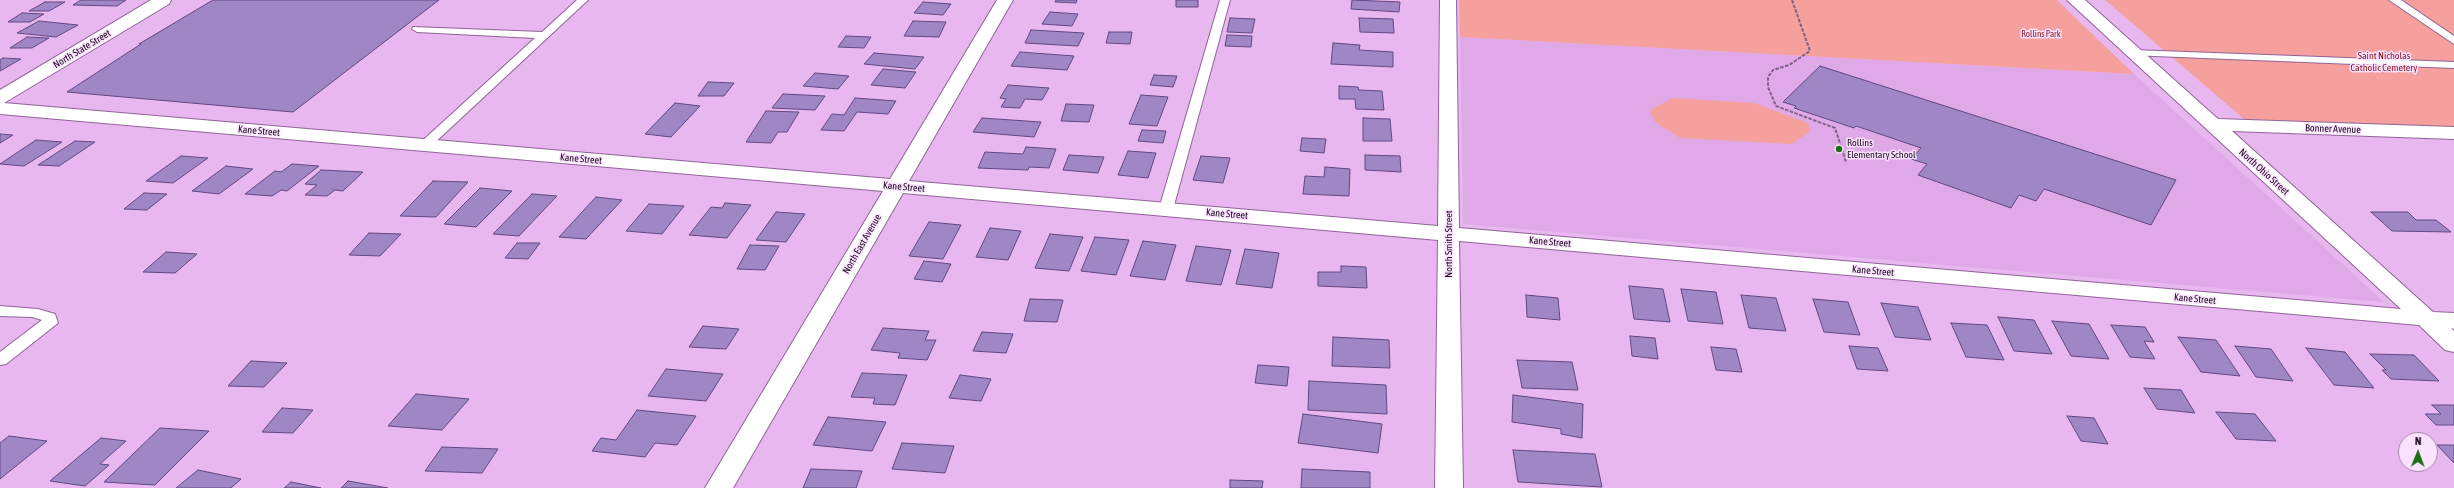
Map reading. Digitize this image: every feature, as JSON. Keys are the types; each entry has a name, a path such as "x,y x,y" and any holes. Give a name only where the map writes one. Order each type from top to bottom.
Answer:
{"street":[{"name":"North State Street","path":"0,98 164,0"},
{"name":"North East Avenue","path":"719,488 1005,0"},
{"name":"North Smith Street","path":"1448,0 1449,488"},
{"name":"North Ohio Street","path":"2074,0 2454,344"},
{"name":"Kane Street","path":"0,108 2454,321"},
{"name":"Bonner Avenue","path":"2212,125 2454,133"}],"lane":[{"path":"425,145 583,0"},
{"path":"1166,209 1226,0"},
{"path":"2394,0 2454,41"},
{"path":"417,29 544,35"},
{"path":"2133,53 2454,65"},
{"path":"0,311 33,312 50,317 50,323 0,360"}],"path":[{"path":"1792,0 1810,52 1789,66 1773,70 1768,77 1768,88 1776,106 1835,128 1846,162"}],"shaded area":[{"name":"Rollins Elementary School","path":"1460,37 2134,74 2384,302 1463,224"}],"green space":[{"name":"Rollins Park","path":"1459,0 2057,0 2134,74 1460,37"},
{"name":"Saint Nicholas Catholic Cemetery","path":"2105,0 2454,0 2454,127 2244,119"},
{"path":"1673,98 1754,103 1808,123 1810,132 1791,144 1680,138 1655,122 1650,110"}],"building":[{"path":"81,0 126,0 117,6 73,5"},
{"path":"213,0 439,0 293,112 67,92 141,44 139,44"},
{"path":"1056,0 1077,0 1076,3 1055,2"},
{"path":"1176,0 1198,0 1198,7 1176,7"},
{"path":"1352,0 1400,2 1399,12 1351,9"},
{"path":"45,2 65,2 49,11 29,11"},
{"path":"923,2 951,4 943,15 914,13"},
{"path":"1050,12 1078,14 1072,26 1042,24"},
{"path":"22,13 44,14 30,22 8,22"},
{"path":"1230,18 1255,19 1252,33 1227,32"},
{"path":"1359,18 1393,19 1394,33 1360,32"},
{"path":"39,21 78,25 56,37 17,33"},
{"path":"913,21 946,22 939,37 904,36"},
{"path":"1031,30 1084,33 1078,46 1025,43"},
{"path":"1109,32 1132,32 1130,44 1106,43"},
{"path":"1227,35 1252,36 1251,47 1225,46"},
{"path":"846,36 871,37 864,48 838,47"},
{"path":"27,37 49,38 32,48 10,48"},
{"path":"1333,43 1360,45 1359,50 1393,52 1393,67 1331,64"},
{"path":"1020,52 1074,56 1067,70 1011,66"},
{"path":"874,53 924,57 915,69 864,64"},
{"path":"3,58 21,59 0,71 0,60"},
{"path":"1820,66 2176,180 2151,225 2044,189 2036,201 2019,195 2011,208 1918,175 1927,164 1911,159 1921,148 1856,126 1854,128 1794,108 1796,106 1783,102"},
{"path":"883,69 916,72 905,88 871,85"},
{"path":"815,73 849,76 838,89 803,86"},
{"path":"1154,75 1177,76 1173,87 1150,85"},
{"path":"708,82 734,83 724,96 698,96"},
{"path":"1008,85 1049,88 1042,100 1025,99 1020,108 1001,107 1006,99 1000,98"},
{"path":"1339,86 1358,87 1359,90 1382,91 1384,110 1356,109 1355,99 1339,99"},
{"path":"783,94 825,96 815,110 772,108"},
{"path":"1141,95 1168,97 1157,126 1129,124"},
{"path":"855,98 896,101 888,114 857,112 844,131 821,130 832,114 844,115"},
{"path":"675,103 700,106 671,137 645,134"},
{"path":"1066,104 1094,105 1089,122 1061,121"},
{"path":"766,111 799,112 787,132 778,132 771,143 746,142"},
{"path":"982,118 1041,122 1034,137 973,132"},
{"path":"1363,118 1390,119 1392,141 1363,141"},
{"path":"1142,130 1166,131 1163,143 1138,141"},
{"path":"0,134 13,135 0,143"},
{"path":"1302,138 1326,139 1324,153 1300,151"},
{"path":"36,140 62,142 24,166 0,164"},
{"path":"75,141 95,142 59,166 38,165"},
{"path":"1026,147 1056,149 1049,168 1029,167 1028,170 978,168 985,152 1023,154"},
{"path":"1128,151 1156,153 1148,178 1118,175"},
{"path":"1069,155 1104,157 1098,173 1063,170"},
{"path":"1365,155 1400,156 1401,172 1365,170"},
{"path":"181,156 208,158 173,183 146,181"},
{"path":"1201,156 1230,158 1223,183 1193,180"},
{"path":"292,164 319,166 287,191 281,190 272,196 245,194 275,171 281,172"},
{"path":"226,166 253,169 219,194 192,191"},
{"path":"1325,167 1350,169 1349,196 1303,194 1305,176 1324,177"},
{"path":"321,170 363,172 343,191 335,190 327,196 305,195 317,185 305,184"},
{"path":"433,181 468,182 436,217 400,216"},
{"path":"480,188 512,191 476,227 444,224"},
{"path":"144,193 167,194 147,210 124,209"},
{"path":"532,194 557,196 519,236 493,234"},
{"path":"596,197 622,200 586,239 559,237"},
{"path":"725,203 751,205 727,238 689,235 711,207 722,208"},
{"path":"649,204 684,206 662,234 626,231"},
{"path":"776,212 805,214 786,242 756,240"},
{"path":"2371,212 2408,212 2416,220 2436,220 2451,232 2392,231"},
{"path":"929,222 961,225 943,259 909,256"},
{"path":"990,228 1021,231 1008,260 976,257"},
{"path":"369,233 401,234 380,256 349,255"},
{"path":"1050,234 1083,237 1069,271 1035,268"},
{"path":"1095,237 1129,240 1116,275 1081,271"},
{"path":"1143,241 1176,245 1165,280 1130,276"},
{"path":"517,243 540,243 528,259 505,258"},
{"path":"750,245 779,246 765,270 737,269"},
{"path":"1196,246 1231,250 1221,285 1186,281"},
{"path":"1245,249 1279,253 1272,288 1236,284"},
{"path":"166,252 197,254 175,273 143,272"},
{"path":"924,261 951,264 942,282 914,279"},
{"path":"1341,266 1366,267 1367,288 1318,286 1318,272 1341,272"},
{"path":"1629,286 1663,289 1670,322 1634,319"},
{"path":"1681,289 1716,292 1723,324 1688,321"},
{"path":"1526,295 1558,298 1560,320 1527,317"},
{"path":"1741,295 1776,298 1786,331 1749,328"},
{"path":"1030,299 1063,300 1057,322 1024,321"},
{"path":"1813,299 1848,302 1860,335 1824,332"},
{"path":"1881,303 1918,307 1931,340 1895,337"},
{"path":"1998,317 2034,320 2052,354 2014,351"},
{"path":"2052,321 2089,324 2109,359 2071,356"},
{"path":"1951,323 1987,325 2004,360 1966,357"},
{"path":"2111,325 2145,327 2154,342 2144,341 2155,359 2130,357"},
{"path":"703,326 739,329 726,349 689,347"},
{"path":"883,328 929,331 925,340 936,340 927,360 898,358 900,353 871,350"},
{"path":"982,332 1013,334 1006,353 973,351"},
{"path":"1630,336 1655,338 1658,359 1632,356"},
{"path":"1333,337 1389,340 1390,368 1332,366"},
{"path":"2178,337 2216,340 2240,376 2201,372"},
{"path":"1849,346 1878,348 1888,371 1857,369"},
{"path":"2235,346 2271,349 2293,381 2256,377"},
{"path":"1711,347 1736,349 1742,372 1716,370"},
{"path":"2306,348 2345,352 2374,388 2334,385"},
{"path":"2370,354 2414,355 2439,381 2391,379 2382,370 2386,370"},
{"path":"1517,360 1572,362 1578,390 1522,388"},
{"path":"251,361 287,363 264,387 228,386"},
{"path":"1258,365 1289,367 1287,386 1255,383"},
{"path":"666,369 723,374 706,401 648,396"},
{"path":"862,373 907,375 895,405 873,404 875,398 851,397"},
{"path":"960,375 991,379 981,401 949,398"},
{"path":"1309,381 1386,385 1387,414 1308,410"},
{"path":"2144,388 2181,390 2195,413 2157,409"},
{"path":"416,394 469,399 442,430 388,426"},
{"path":"1513,395 1583,404 1582,438 1561,434 1561,429 1512,422"},
{"path":"2432,405 2454,405 2454,425 2436,425 2425,414 2441,414"},
{"path":"282,408 313,410 293,433 262,432"},
{"path":"637,410 696,416 677,445 655,443 645,457 592,451 601,438 616,440"},
{"path":"2216,412 2255,414 2276,441 2236,439"},
{"path":"1303,414 1382,424 1378,453 1298,443"},
{"path":"2067,416 2094,418 2108,444 2081,441"},
{"path":"828,417 886,422 872,451 813,445"},
{"path":"160,428 209,431 155,485 104,482"},
{"path":"9,436 47,441 0,479 0,443"},
{"path":"101,438 126,441 100,464 109,465 85,486 50,481"},
{"path":"902,443 954,446 945,473 892,469"},
{"path":"2438,445 2454,445 2454,463 2438,446"},
{"path":"442,447 498,449 482,473 425,471"},
{"path":"1513,450 1595,454 1602,487 1518,482"},
{"path":"811,469 862,471 856,488 803,488"},
{"path":"1302,469 1370,472 1370,488 1301,488"},
{"path":"198,470 241,479 231,488 176,488"},
{"path":"1230,480 1263,481 1262,488 1230,488"},
{"path":"348,481 388,488 341,488"},
{"path":"291,482 321,488 284,488"}],"place":[{"name":"Rollins Elementary School","path":"1839,149"}]}
